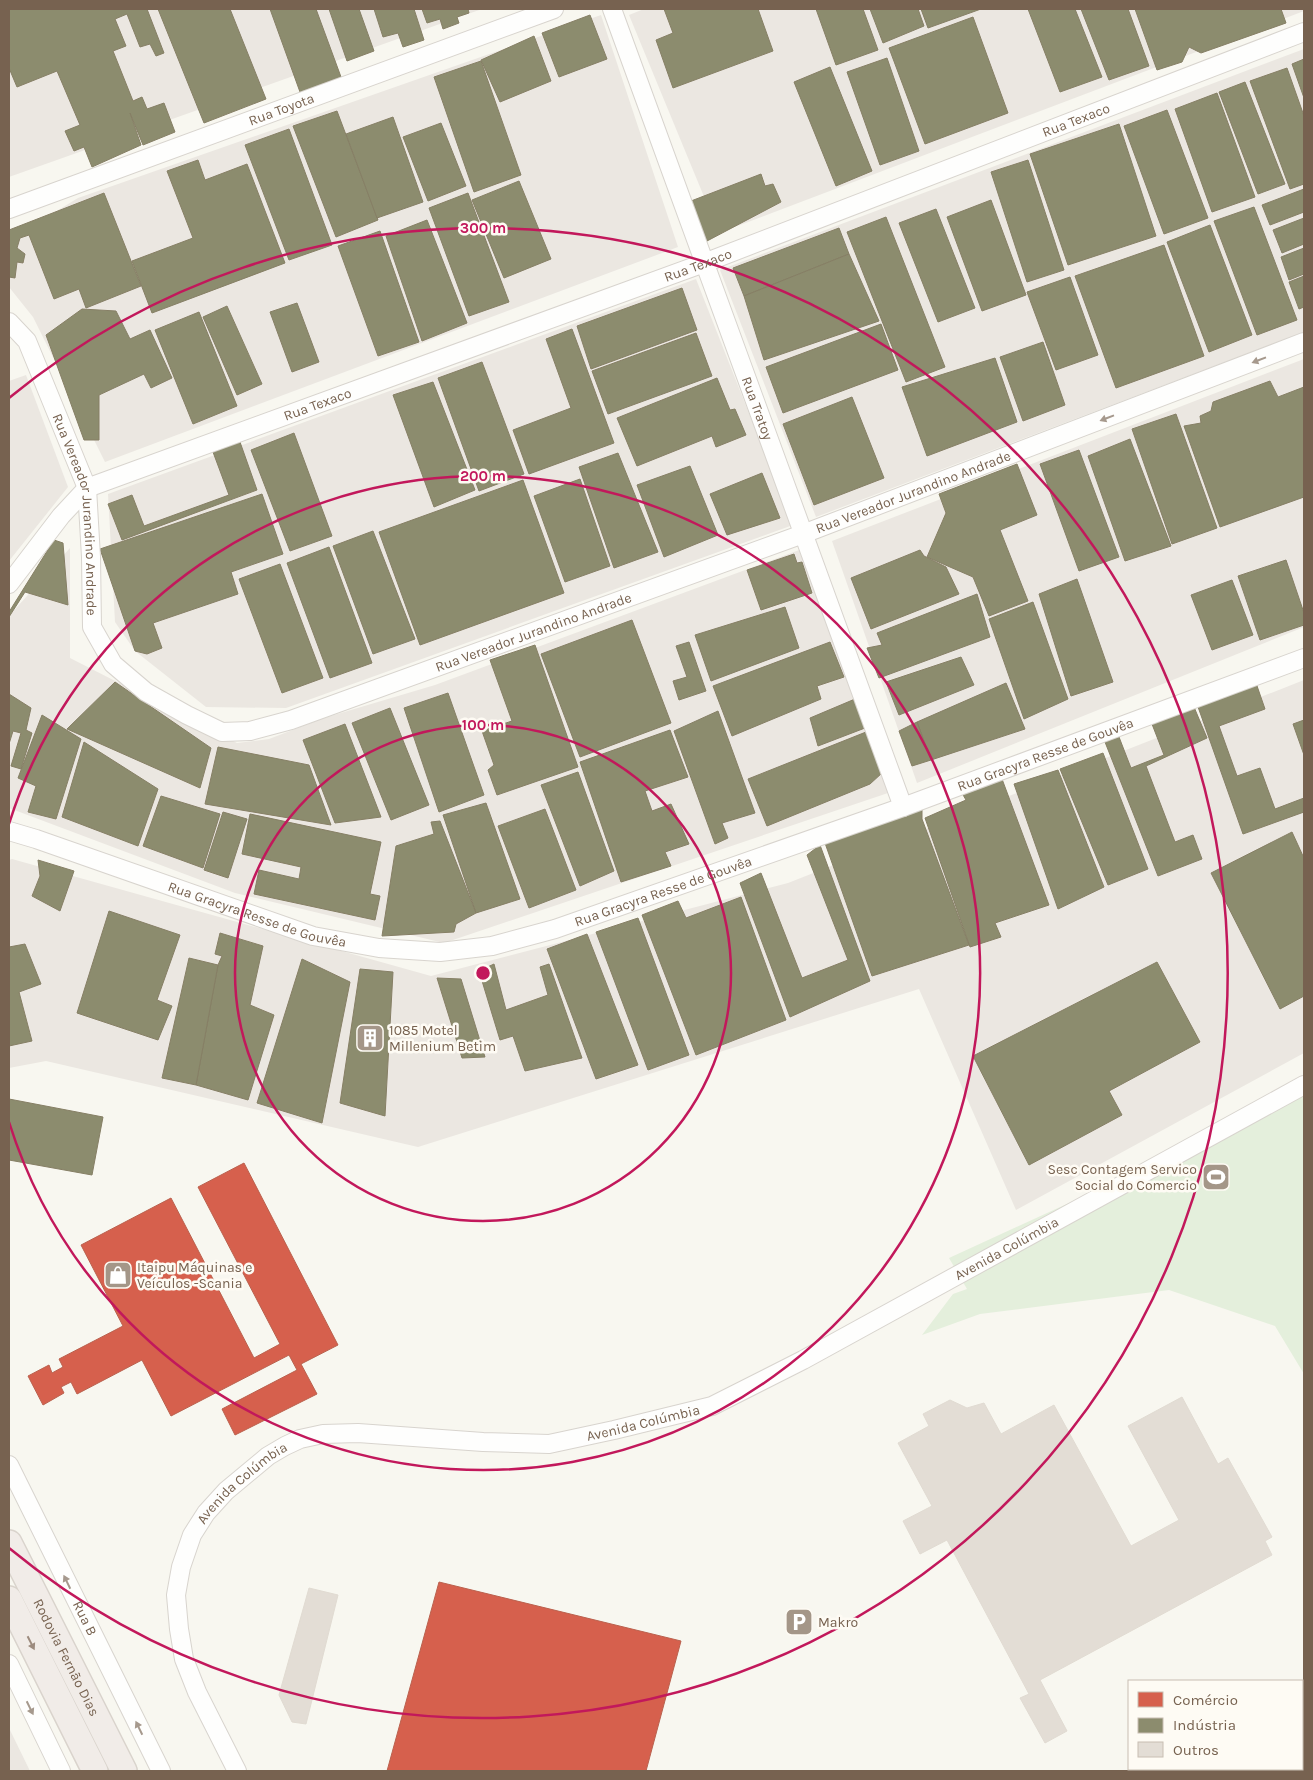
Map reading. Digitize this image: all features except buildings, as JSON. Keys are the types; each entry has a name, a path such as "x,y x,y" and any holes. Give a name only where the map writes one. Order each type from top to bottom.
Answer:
{"highway":[{"name":"Rodovia Fernão Dias","path":"9,1542 124,1771"},
{"name":"Rodovia Fernão Dias","path":"9,1599 95,1771"}],"street":[{"name":"Rua Toyota","path":"9,209 554,9"},
{"name":"Rua Tratoy","path":"612,9 903,807"},
{"name":"Rua Texaco","path":"86,488 704,263 1304,32"},
{"name":"Rua Vereador Jurandino Andrade","path":"9,322 27,341 86,488 91,556 92,628 113,664 146,692 186,715 222,732 250,731 291,720 803,534 1304,342"},
{"path":"9,584 61,516 86,488"},
{"name":"Rua Gracyra Resse de Gouvêa","path":"9,831 313,936 379,948 440,952 492,946 555,929 903,807 1304,658"},
{"name":"Avenida Colúmbia","path":"238,1771 197,1692 184,1659 176,1595 184,1559 192,1535 201,1521 226,1491 268,1456 300,1439 323,1434 358,1433 483,1442 549,1444 712,1406 811,1355 1304,1085"},
{"name":"Rua B","path":"9,1465 161,1771"},
{"path":"9,1664 61,1771"}],"shaded area":[{"path":"9,9 482,9 9,177"},
{"path":"644,9 1304,9 1304,11 719,233 629,15"},
{"path":"601,15 678,247 105,462 33,317 9,287 9,240 78,198"},
{"path":"1304,49 1304,332 816,517 720,270"},
{"path":"696,279 793,525 286,708 206,707 135,651 115,622 108,494"},
{"path":"1304,359 1304,627 917,783 832,541"},
{"path":"26,375 68,487 9,561 9,381"},
{"path":"70,548 70,658 237,743 269,739 324,718 435,685 802,549 888,793 444,943 235,893 9,808 9,616"},
{"path":"1304,680 1304,1053 1016,1210 919,989 418,1147 46,1061 9,1068 9,860 12,859 431,976 788,883"},
{"path":"9,1728 30,1771 9,1771"}],"green space":[{"name":"Sesc Contagem Servico Social do Comercio","path":"1304,1095 1304,1374 1275,1326 1169,1290 980,1314 922,1335 953,1294 967,1289 949,1258"}],"place":[{"name":"1085 Motel Millenium Betim","path":"370,1038"},
{"name":"Sesc Contagem Servico Social do Comercio","path":"1216,1177"},
{"name":"Itaipu Máquinas e Veículos -Scania","path":"118,1275"},
{"name":"Makro","path":"799,1622"}]}
